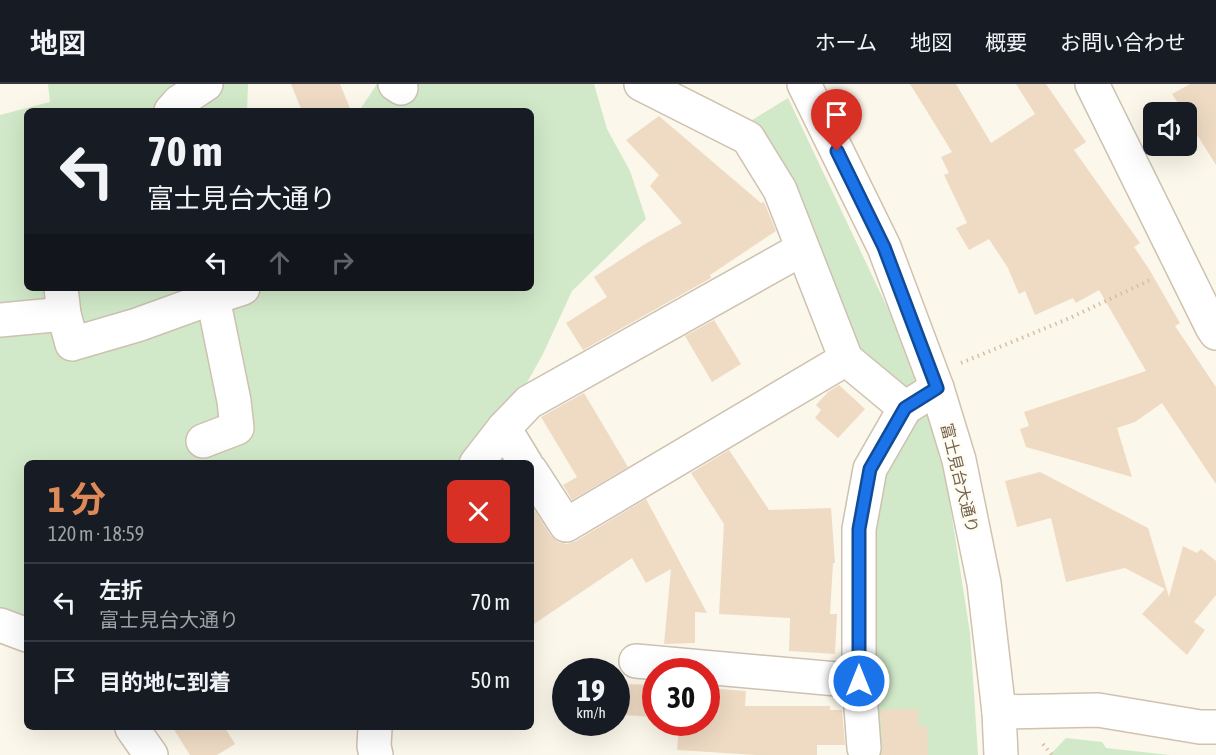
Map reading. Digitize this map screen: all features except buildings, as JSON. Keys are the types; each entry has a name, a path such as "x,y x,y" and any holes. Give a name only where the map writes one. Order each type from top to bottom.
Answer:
{"street":[{"path":"174,108 206,84"},
{"path":"641,84 748,138 780,190 846,359 905,408"},
{"name":"富士見台大通り","path":"804,84 884,247 937,388 959,460 984,583 999,712 1001,755"},
{"path":"1092,84 1216,333"},
{"path":"479,460 529,402 802,249"},
{"path":"0,320 62,301 72,344 137,325 222,291 237,428 203,441"},
{"path":"534,476 566,525 846,359"},
{"path":"864,748 859,681 859,529 870,469 905,408 937,388"},
{"path":"504,429 523,460"},
{"path":"0,625 24,634"},
{"path":"636,661 859,681"},
{"path":"999,712 1098,710 1200,727 1216,727"},
{"path":"133,730 151,755"},
{"path":"375,730 376,755"}],"path":[{"path":"960,363 1070,318 1182,266"},
{"path":"1041,742 1052,755"}],"green space":[{"path":"48,84 248,84 247,108 27,108 50,102"},
{"path":"377,84 594,84 607,129 630,171 646,219 572,291 543,354 515,404 471,460 24,460 24,624 0,616 0,115 24,109 24,291 534,291 534,108 361,108"},
{"path":"788,98 915,366 945,472 970,633 978,755 864,755 880,477 905,408 841,348 734,131"},
{"path":"1066,738 1102,742 1106,748 1170,755 1050,755"}],"route":[{"path":"837,151 884,247 937,388 905,408 870,469 859,529 859,681"}]}
